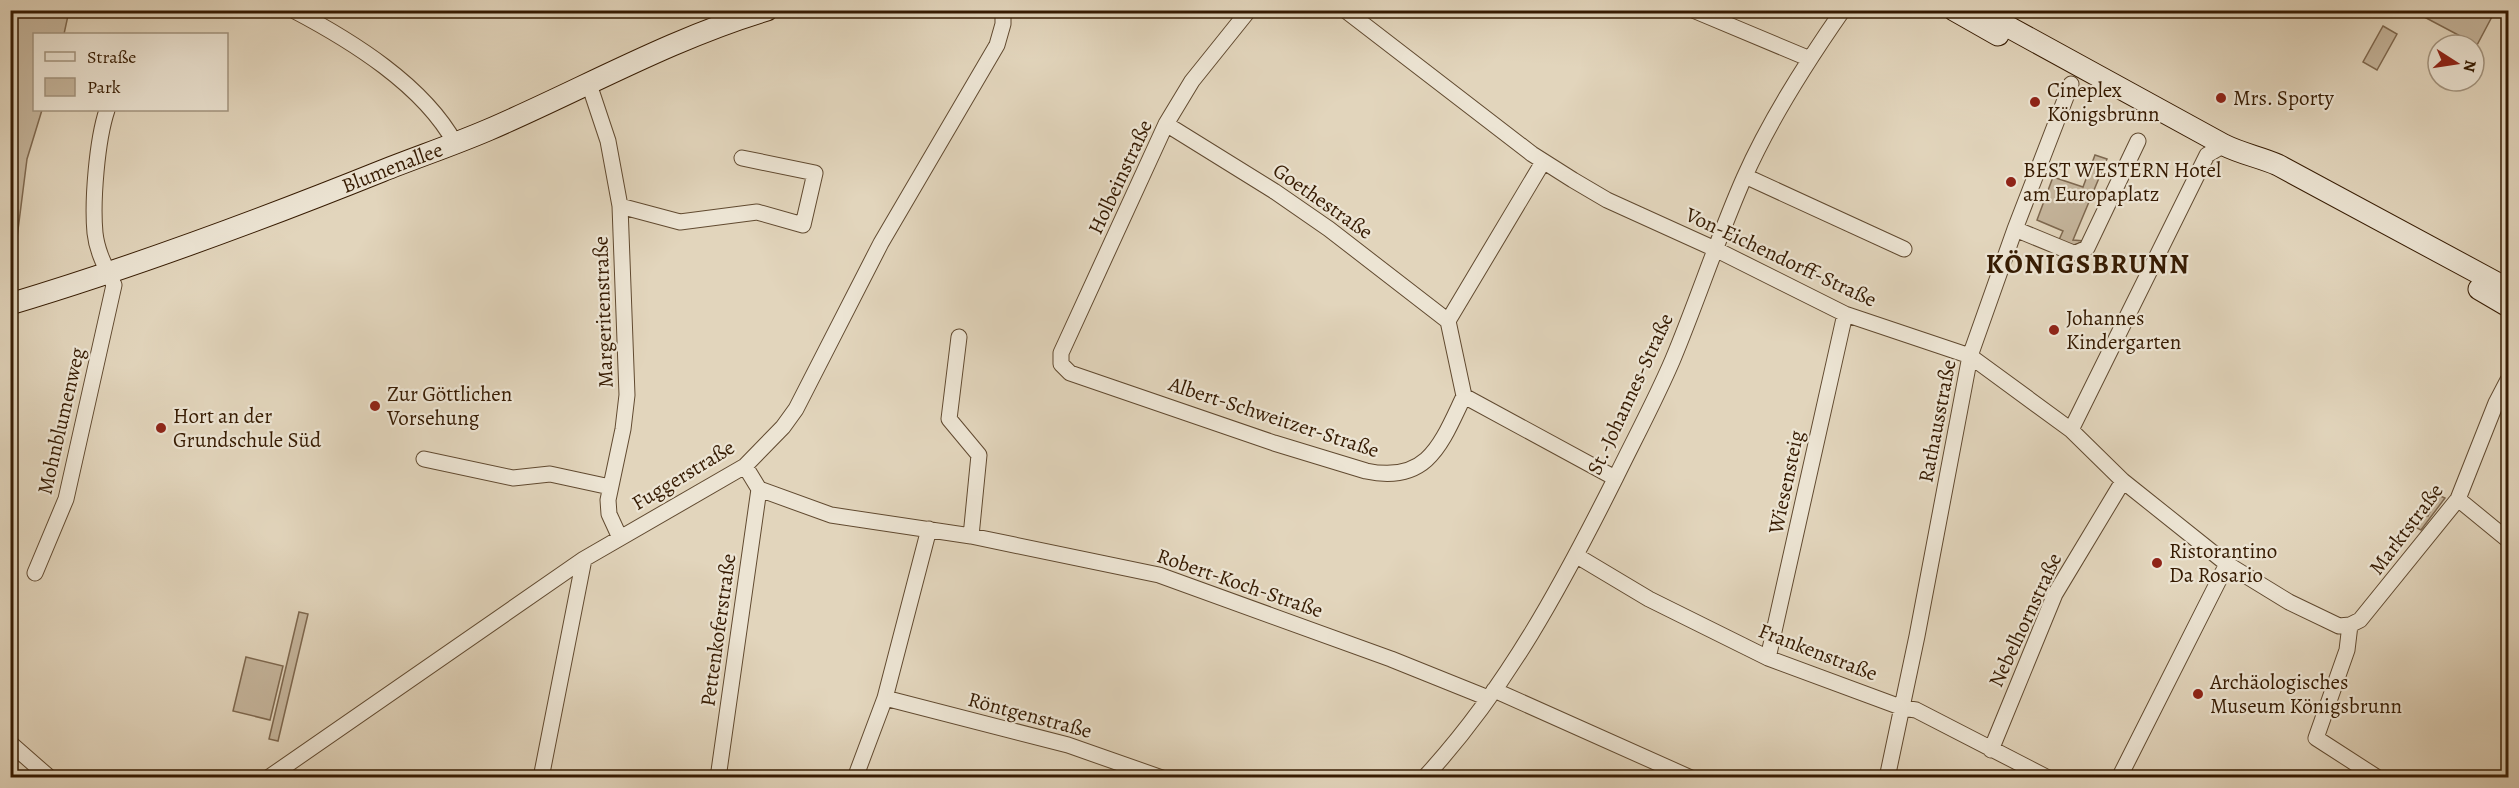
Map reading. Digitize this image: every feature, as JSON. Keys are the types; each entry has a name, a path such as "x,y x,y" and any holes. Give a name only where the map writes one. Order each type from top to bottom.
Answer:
{"street":[{"path":"293,10 354,47 399,79 423,100 448,130 455,144"},
{"name":"Blumenallee","path":"10,304 109,274 294,207 455,144 728,23 767,10"},
{"name":"Fuggerstraße","path":"268,777 585,559 745,466 783,427 796,409 880,243 997,45 1003,24 1003,10"},
{"name":"Holbeinstraße","path":"1070,373 1061,364 1060,353 1166,124 1192,81 1249,10"},
{"name":"Von-Eichendorff-Straße","path":"1345,10 1543,162 1607,200 1715,249 1845,314 1970,356 2071,430 2123,481 2227,564 2310,612 2339,626 2350,625"},
{"path":"1693,10 1810,59"},
{"name":"St.-Johannes-Straße","path":"1424,777 1442,758 1491,694 1531,636 1577,556 1674,357 1745,176 1774,119 1843,10"},
{"path":"1954,10 2198,141 2233,150"},
{"path":"1983,10 1994,19 2233,150 2280,180 2502,294"},
{"name":"Margeritenstraße","path":"589,84 608,141 620,206 627,395 623,429 608,500 609,514 620,538"},
{"name":"Rathausstraße","path":"1887,777 1903,708 1970,356 2015,229 2071,84"},
{"name":"Mohnblumenweg","path":"34,573 66,499 114,285 101,259 95,234 99,153 107,111"},
{"name":"Goethestraße","path":"1166,124 1274,191 1330,230 1448,321"},
{"path":"2015,229 2076,253 2087,248 2138,141"},
{"path":"2071,430 2207,155 2233,150"},
{"path":"620,206 680,222 757,212 803,225 815,173 742,158"},
{"path":"1543,162 1448,321 1464,396 1615,478"},
{"path":"1745,176 1904,249"},
{"name":"Wiesensteig","path":"1768,658 1845,314"},
{"path":"959,337 949,419 979,454 971,536"},
{"name":"Albert-Schweitzer-Straße","path":"1070,373 1274,443 1366,471 1387,474 1411,471 1428,460 1444,438 1464,396"},
{"name":"Marktstraße","path":"2350,625 2360,620 2388,588 2458,499 2508,380"},
{"path":"424,459 513,478 549,474 610,487"},
{"path":"745,466 759,489"},
{"name":"Nebelhornstraße","path":"1991,750 2055,594 2123,481"},
{"name":"Robert-Koch-Straße","path":"759,489 831,515 971,536 1069,555 1182,582 1491,694 1691,777"},
{"name":"Pettenkoferstraße","path":"718,777 759,489"},
{"path":"2458,499 2508,540"},
{"path":"855,777 885,698 928,529"},
{"name":"Frankenstraße","path":"1577,556 1658,604 1768,658 1903,708 1916,710 2048,777"},
{"path":"541,777 585,559"},
{"path":"2119,777 2227,564"},
{"path":"2350,625 2347,650 2316,738 2378,777"},
{"name":"Röntgenstraße","path":"885,698 1068,746 1151,776"},
{"path":"10,743 50,777"}],"green space":[{"path":"11,10 69,11 64,33 33,33 33,111 42,111 27,159 11,285"},
{"path":"2413,11 2495,11 2483,33 2454,33"},
{"path":"2383,26 2397,34 2377,70 2363,62"},
{"path":"2095,155 2107,159 2073,240 2085,241 2071,246 2058,242 2063,231 2037,220 2053,177 2083,187"},
{"path":"2431,492 2445,498 2421,530 2417,528 2423,514 2428,516 2435,499 2429,496"},
{"path":"299,612 308,614 278,741 269,739"},
{"path":"246,657 283,666 270,720 233,711"}],"place":[{"name":"Mrs. Sporty","path":"2221,98"},
{"name":"Cineplex Königsbrunn","path":"2035,102"},
{"name":"BEST WESTERN Hotel am Europaplatz","path":"2011,182"},
{"name":"Johannes Kindergarten","path":"2054,330"},
{"name":"Zur Göttlichen Vorsehung","path":"375,406"},
{"name":"Hort an der Grundschule Süd","path":"161,428"},
{"name":"Ristorantino Da Rosario","path":"2157,563"},
{"name":"Archäologisches Museum Königsbrunn","path":"2198,694"}],"district":[{"name":"KÖNIGSBRUNN","path":"2088,264"}]}
